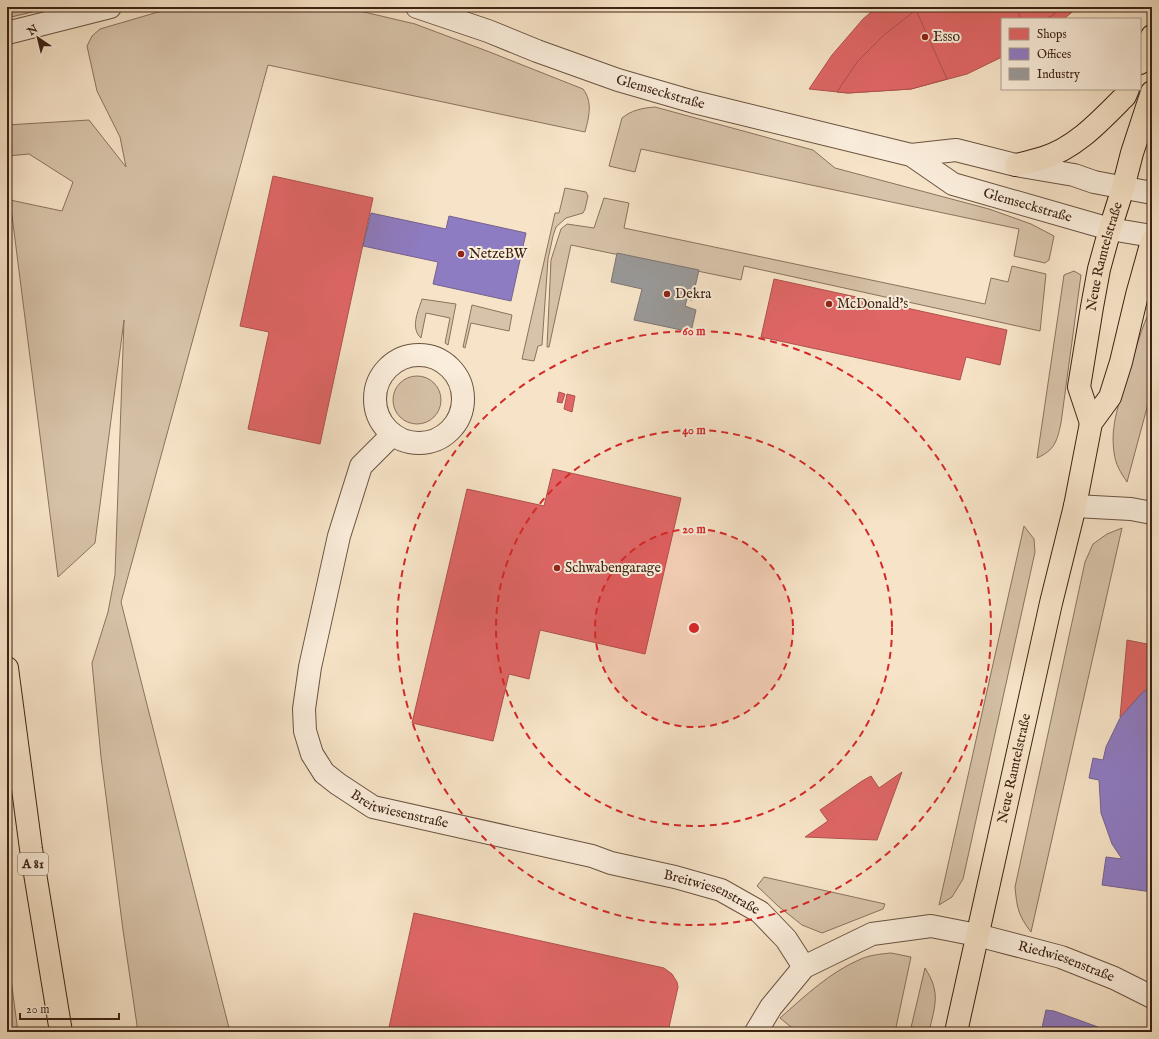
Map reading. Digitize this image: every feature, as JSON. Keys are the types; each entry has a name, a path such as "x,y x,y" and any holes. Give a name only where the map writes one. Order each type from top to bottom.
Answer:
{"main road":[{"path":"1141,61 1152,36"},
{"path":"1016,165 1044,158 1066,147 1086,134 1125,96 1128,90"},
{"name":"Neue Ramtelstraße","path":"1091,423 1079,387 1099,270 1132,153 1152,92"},
{"name":"Neue Ramtelstraße","path":"956,1032 1051,603 1075,506 1091,423 1110,397 1121,362 1152,241"},
{"name":"A 81","path":"7,668 31,849 61,1032"}],"street":[{"path":"7,33 110,7"},
{"name":"Glemseckstraße","path":"417,7 468,24 618,80 694,102 911,155 956,150 1016,165 1074,175 1094,182 1152,193"},
{"name":"Glemseckstraße","path":"911,155 953,184 1110,229 1152,236"},
{"path":"425,355 437,359 448,367 456,376 461,388 463,399 462,410 457,420 451,430 441,437 429,442 416,444 403,441 392,435 383,426 377,414 374,402 376,388 381,377 389,367 400,360 412,356 425,355"},
{"name":"Breitwiesenstraße","path":"392,435 361,466 339,536 310,667 304,709 305,731 312,754 324,773 374,808 592,856 611,863 675,876 721,890 760,912 786,939 804,967"},
{"path":"1075,506 1131,509 1152,513"},
{"path":"756,1032 771,1007 804,967 872,934 931,926 977,936"},
{"name":"Riedwiesenstraße","path":"977,936 1061,957 1114,978 1152,997"}],"shaded area":[{"path":"7,7 53,7 7,18"},
{"path":"192,7 343,7 415,24 583,89 588,99 589,110 585,132 268,65 121,602 230,1032 138,1032 123,930 101,757 92,663 108,612 115,575 124,320 95,543 58,577 10,200 62,211 73,182 29,154 7,156 7,125 89,120 126,167 120,137 97,91 87,46 92,36 100,29 158,12"},
{"path":"655,107 813,150 835,168 989,209 1031,224 1054,236 1049,260 1045,263 1014,256 1019,229 641,149 635,172 609,166 622,118 637,110"},
{"path":"565,188 586,192 588,196 585,209 583,213 566,218 556,227 548,259 542,345 538,346 534,361 522,359 555,213 559,213"},
{"path":"604,198 629,203 624,228 985,304 991,278 1008,282 1012,266 1046,274 1040,331 744,266 741,280 571,245 549,347 547,347 551,260 561,229 567,224 594,228"},
{"path":"1074,271 1081,275 1061,423 1054,444 1048,452 1037,458 1064,275"},
{"path":"422,299 456,304 448,345 445,343 450,318 426,313 421,338 418,334 415,325"},
{"path":"472,305 512,315 509,331 471,323 465,348 463,347"},
{"path":"1152,306 1152,389 1127,482 1116,460 1113,432 1119,403 1138,340"},
{"path":"412,376 422,376 434,383 441,395 441,405 434,417 422,424 412,424 404,420 397,413 393,405 393,395 397,387 404,380"},
{"path":"1024,526 1034,539 1035,552 963,879 952,897 939,905"},
{"path":"1122,528 1031,932 1023,921 1019,911 1015,887 1085,562 1093,544 1107,534"},
{"path":"764,877 885,904 883,909 822,933 802,925 778,906 757,886"},
{"path":"7,949 18,1032 7,1032"},
{"path":"891,953 911,957 895,1032 797,1032 780,1018 818,985 850,964 864,958"},
{"path":"925,968 935,992 935,1006 929,1032 910,1032"}],"building: Shops":[{"name":"Esso","path":"877,7 1078,7 1065,18 1001,18 1001,57 967,74 911,89 848,93 809,89 832,55 863,19"},
{"path":"1016,7 1052,7 1055,14 1048,18 1021,18"},
{"path":"916,10 947,79 911,89 848,93 837,92 857,62 885,34"},
{"path":"273,176 373,198 320,444 248,429 269,332 240,326"},
{"name":"McDonald's","path":"774,279 1007,330 1000,365 966,357 960,380 761,337"},
{"path":"559,392 565,394 562,403 557,402"},
{"path":"567,394 575,396 572,412 564,409"},
{"name":"Schwabengarage","path":"553,469 681,498 645,654 540,630 529,679 509,674 493,741 412,723 467,489 544,506"},
{"path":"1127,640 1152,645 1152,686 1142,693 1120,717"},
{"path":"902,772 877,840 805,837 828,821 820,810 862,781 871,776 879,788"},
{"path":"414,913 664,968 672,974 678,987 668,1032 388,1032"}],"building: Offices":[{"name":"NetzeBW","path":"371,213 446,229 449,216 526,233 511,301 433,284 438,262 363,246"},
{"path":"1152,686 1152,892 1102,885 1106,857 1122,859 1112,844 1101,813 1099,780 1089,778 1093,758 1103,760 1106,747 1120,718 1142,693"},
{"path":"1046,1010 1054,1011 1098,1027 1106,1032 1041,1032"}],"building: Industry":[{"name":"Dekra","path":"617,253 699,270 692,300 687,299 685,306 696,310 691,332 634,320 642,289 611,282"}],"place":[{"name":"Esso","path":"925,37"},
{"name":"NetzeBW","path":"461,254"},
{"name":"Dekra","path":"667,294"},
{"name":"McDonald's","path":"829,304"},
{"name":"Schwabengarage","path":"557,568"}]}
